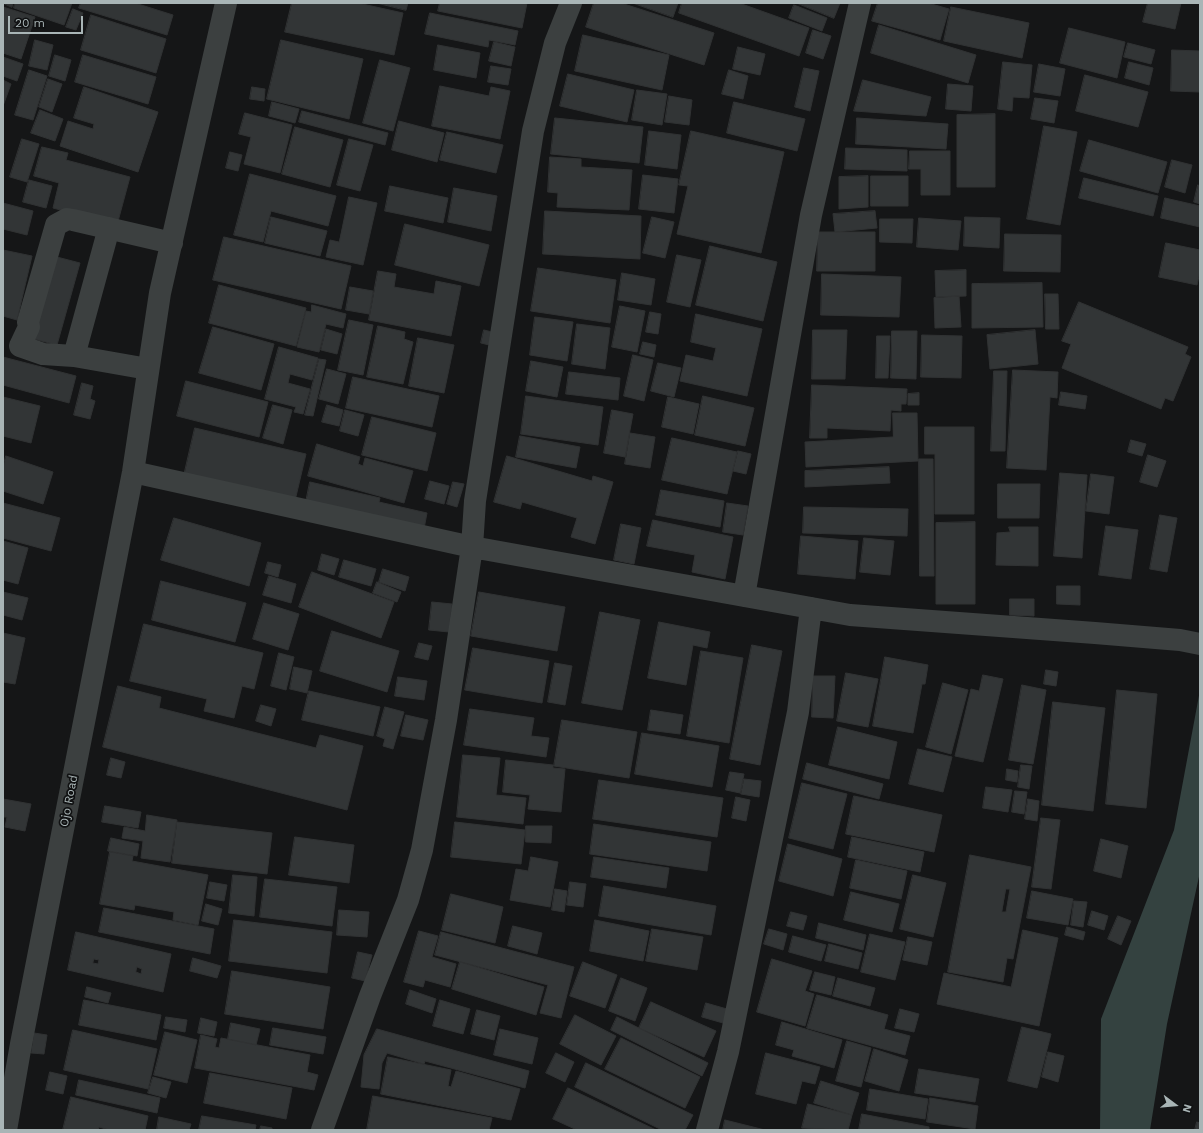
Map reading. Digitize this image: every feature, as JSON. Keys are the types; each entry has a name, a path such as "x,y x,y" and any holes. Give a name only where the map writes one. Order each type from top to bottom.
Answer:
{"street":[{"name":"Ojo Road","path":"6,1130 132,472 160,293 226,3"},
{"path":"322,1130 370,996 408,900 422,850 446,720 472,547 475,501 534,131 555,43 571,3"},
{"path":"744,596 812,215 860,3"},
{"path":"148,369 74,356 43,354 20,346 29,327 28,322 56,226 67,220 73,220 172,243"},
{"path":"74,356 109,228"},
{"path":"132,472 472,547 850,615 1095,633 1190,642"},
{"path":"707,1130 728,1052 798,712 811,608"}],"shaded area":[{"path":"1200,690 1200,872 1167,1024 1150,1130 1100,1130 1101,1019 1174,830"}],"building":[{"path":"3,3 13,3 12,7"},
{"path":"15,3 72,3 64,25 14,8"},
{"path":"81,3 135,3 173,15 167,35 79,8"},
{"path":"292,3 358,3 403,13 394,55 285,32"},
{"path":"377,3 408,3 406,10"},
{"path":"440,3 527,3 522,28 438,11"},
{"path":"594,3 621,3 714,33 704,65 586,27"},
{"path":"633,3 678,3 673,17"},
{"path":"682,3 739,3 809,28 799,56 679,13"},
{"path":"797,3 840,3 834,18"},
{"path":"878,3 928,3 949,9 940,40 872,21"},
{"path":"1148,3 1181,3 1175,29 1143,22"},
{"path":"794,5 827,18 822,31 789,18"},
{"path":"3,7 35,17 21,59 3,53"},
{"path":"951,7 1029,23 1022,58 944,41"},
{"path":"73,9 83,13 76,30 66,27"},
{"path":"430,13 518,31 515,45 489,40 488,47 425,34"},
{"path":"91,15 166,39 156,73 81,50"},
{"path":"879,25 976,55 968,83 871,53"},
{"path":"1069,28 1125,42 1117,78 1060,63"},
{"path":"813,30 831,36 823,59 806,53"},
{"path":"583,35 669,55 662,90 575,71"},
{"path":"35,40 53,45 47,70 29,66"},
{"path":"281,40 363,59 349,119 267,99"},
{"path":"494,42 515,47 511,66 489,61"},
{"path":"1128,43 1155,50 1151,64 1124,57"},
{"path":"438,45 480,53 476,78 434,70"},
{"path":"738,47 765,54 760,75 733,69"},
{"path":"1172,50 1200,51 1200,92 1171,91"},
{"path":"55,55 71,60 65,81 49,76"},
{"path":"83,55 156,77 148,104 75,82"},
{"path":"3,57 23,64 17,81 3,76"},
{"path":"380,60 410,68 393,131 363,123"},
{"path":"1003,62 1032,65 1029,98 1013,97 1012,111 998,109"},
{"path":"1129,62 1153,68 1149,85 1125,78"},
{"path":"1039,64 1065,69 1060,96 1034,92"},
{"path":"491,66 511,69 508,85 488,82"},
{"path":"804,68 819,71 810,111 795,107"},
{"path":"29,70 47,76 33,120 15,115"},
{"path":"729,70 748,76 743,99 722,94"},
{"path":"568,74 634,90 627,122 560,106"},
{"path":"1085,75 1148,92 1138,127 1076,111"},
{"path":"48,79 62,84 52,112 39,107"},
{"path":"3,80 11,84 3,106"},
{"path":"863,80 931,97 926,116 854,111"},
{"path":"948,84 973,86 971,111 946,109"},
{"path":"440,86 489,96 491,87 510,91 500,139 432,126"},
{"path":"84,87 158,112 138,172 60,146 68,121 93,129 94,124 74,118"},
{"path":"252,87 265,89 264,101 250,99"},
{"path":"637,90 667,94 662,125 632,120"},
{"path":"669,96 692,100 689,125 665,122"},
{"path":"1035,98 1058,101 1054,123 1031,119"},
{"path":"272,102 299,109 295,123 269,116"},
{"path":"734,102 805,119 797,151 727,133"},
{"path":"40,110 63,119 55,141 31,133"},
{"path":"302,111 388,133 385,145 299,122"},
{"path":"245,113 292,125 280,173 244,164 251,137 239,134"},
{"path":"995,114 995,187 957,187 957,115"},
{"path":"555,118 643,127 639,163 551,154"},
{"path":"857,118 948,124 946,149 856,144"},
{"path":"399,121 444,133 437,162 392,150"},
{"path":"1044,126 1077,132 1060,225 1027,219"},
{"path":"295,127 343,140 330,187 282,174"},
{"path":"649,131 681,135 677,169 645,165"},
{"path":"691,131 784,152 761,253 677,234 688,186 679,185"},
{"path":"447,132 503,145 496,173 440,160"},
{"path":"22,139 39,144 27,182 10,177"},
{"path":"349,139 373,145 360,191 337,185"},
{"path":"1089,140 1167,162 1158,193 1080,171"},
{"path":"42,147 68,153 66,160 130,177 117,225 53,208 59,183 34,176"},
{"path":"846,148 907,150 907,171 845,169"},
{"path":"910,151 950,151 950,195 921,195 921,169 909,169"},
{"path":"230,152 242,155 238,171 226,168"},
{"path":"550,157 581,159 581,167 632,170 629,210 557,207 558,193 548,192"},
{"path":"1172,160 1192,165 1185,193 1165,187"},
{"path":"250,174 336,196 328,226 271,211 263,242 234,235"},
{"path":"643,175 678,179 674,213 639,209"},
{"path":"868,176 868,207 839,209 839,177"},
{"path":"871,176 908,176 908,206 871,206"},
{"path":"1084,178 1158,196 1153,216 1079,198"},
{"path":"29,180 52,186 46,208 23,202"},
{"path":"1198,185 1200,186 1200,204 1194,202"},
{"path":"390,186 448,198 443,223 385,211"},
{"path":"454,188 497,196 491,231 448,222"},
{"path":"349,197 377,203 363,265 326,257 330,240 339,242"},
{"path":"1165,198 1200,206 1200,227 1161,218"},
{"path":"3,203 33,211 27,235 3,229"},
{"path":"545,211 641,216 640,259 543,254"},
{"path":"875,211 877,228 835,232 833,214"},
{"path":"271,217 327,231 320,256 265,243"},
{"path":"652,217 674,222 665,258 643,253"},
{"path":"965,217 1000,218 999,248 964,246"},
{"path":"919,218 961,221 958,250 917,247"},
{"path":"880,219 913,219 912,243 880,242"},
{"path":"405,224 489,245 479,286 395,265"},
{"path":"818,232 875,232 875,271 817,271"},
{"path":"1005,234 1061,235 1060,272 1004,271"},
{"path":"224,237 351,266 341,309 213,280"},
{"path":"1166,243 1200,250 1200,272 1197,285 1159,277"},
{"path":"710,246 777,262 763,321 696,305"},
{"path":"3,250 32,256 17,320 3,316"},
{"path":"677,255 701,260 690,307 667,302"},
{"path":"53,256 80,263 57,345 30,338"},
{"path":"538,268 616,280 610,323 531,311"},
{"path":"966,270 966,296 936,297 935,271"},
{"path":"378,271 396,274 394,287 434,294 436,281 461,286 451,336 369,320"},
{"path":"622,273 655,279 651,305 618,300"},
{"path":"822,274 901,277 899,317 821,315"},
{"path":"1042,283 1043,327 972,328 972,284"},
{"path":"219,285 306,308 296,346 209,323"},
{"path":"350,287 373,291 369,314 346,310"},
{"path":"1045,294 1058,294 1059,329 1046,329"},
{"path":"959,296 961,327 935,328 934,298"},
{"path":"1079,302 1188,347 1185,354 1191,357 1173,401 1165,398 1161,409 1062,368 1071,344 1062,341"},
{"path":"312,305 346,314 343,328 326,324 319,352 297,347 306,311 311,312"},
{"path":"620,306 645,311 637,352 612,347"},
{"path":"650,312 661,314 658,334 646,332"},
{"path":"696,314 762,329 747,396 680,381 686,355 713,361 716,348 691,342"},
{"path":"535,317 573,322 567,361 530,355"},
{"path":"349,320 373,325 363,375 338,370"},
{"path":"577,324 610,328 605,369 572,364"},
{"path":"378,326 405,332 404,339 413,342 403,384 367,377"},
{"path":"213,327 274,344 261,390 199,373"},
{"path":"326,329 342,334 337,354 321,350"},
{"path":"484,330 500,334 497,347 481,343"},
{"path":"813,330 847,330 845,379 812,379"},
{"path":"1035,330 1038,364 990,369 987,335"},
{"path":"892,331 917,331 916,379 891,378"},
{"path":"922,335 962,336 961,378 921,377"},
{"path":"877,336 890,336 888,378 876,378"},
{"path":"418,338 454,345 444,393 409,386"},
{"path":"643,342 656,345 654,357 640,354"},
{"path":"279,347 318,358 312,380 290,374 288,383 310,389 303,414 294,412 296,407 265,399"},
{"path":"633,355 653,360 644,401 624,396"},
{"path":"3,357 76,376 69,403 3,385"},
{"path":"319,359 326,360 313,416 305,415"},
{"path":"531,361 563,367 557,397 526,391"},
{"path":"658,363 681,368 674,397 651,391"},
{"path":"327,369 346,374 338,404 319,399"},
{"path":"1013,370 1058,372 1057,398 1050,397 1046,470 1007,468"},
{"path":"994,371 1007,371 1005,451 991,451"},
{"path":"569,372 620,378 618,400 566,394"},
{"path":"353,377 439,396 432,427 346,408"},
{"path":"186,381 268,402 259,437 177,416"},
{"path":"82,383 93,386 90,399 95,401 90,419 74,415"},
{"path":"812,385 907,389 906,404 901,404 901,411 891,410 890,431 827,428 827,438 810,438"},
{"path":"1061,392 1087,396 1085,409 1059,405"},
{"path":"919,393 919,405 908,405 908,394"},
{"path":"526,396 603,407 598,445 521,434"},
{"path":"703,396 754,408 745,446 695,435"},
{"path":"3,397 40,406 31,443 3,436"},
{"path":"668,397 699,404 693,434 662,427"},
{"path":"273,405 292,410 283,444 263,438"},
{"path":"327,405 343,410 339,426 322,422"},
{"path":"345,410 364,415 358,436 340,431"},
{"path":"612,410 633,414 625,457 604,453"},
{"path":"893,413 917,413 918,461 806,467 805,442 893,437"},
{"path":"372,417 436,433 427,471 362,455"},
{"path":"925,427 974,427 974,514 935,514 935,454 925,454"},
{"path":"195,428 306,454 294,505 183,480"},
{"path":"630,433 655,437 650,468 625,464"},
{"path":"520,436 580,447 576,468 516,457"},
{"path":"672,438 737,452 727,494 662,480"},
{"path":"1131,440 1146,444 1142,456 1128,452"},
{"path":"317,444 360,457 358,464 363,466 365,458 413,471 404,503 308,476"},
{"path":"738,451 751,454 746,474 733,471"},
{"path":"1148,455 1166,461 1157,487 1140,482"},
{"path":"6,456 53,472 43,504 3,491 3,467"},
{"path":"507,456 592,481 593,476 613,482 595,544 571,537 577,518 522,502 520,509 494,502"},
{"path":"919,459 933,459 934,576 920,576"},
{"path":"889,467 890,483 805,487 805,471"},
{"path":"1060,473 1087,475 1082,558 1054,556"},
{"path":"1091,474 1114,477 1109,514 1086,511"},
{"path":"430,481 449,486 444,504 425,499"},
{"path":"310,482 380,498 379,502 427,513 423,534 305,507"},
{"path":"453,482 464,484 457,507 447,504"},
{"path":"998,484 1040,484 1039,518 998,518"},
{"path":"661,490 724,501 720,527 656,515"},
{"path":"3,503 60,518 51,551 3,538"},
{"path":"727,503 748,506 743,535 723,532"},
{"path":"804,507 908,509 907,536 803,533"},
{"path":"1160,515 1177,518 1167,572 1150,569"},
{"path":"174,518 261,543 249,586 161,560"},
{"path":"653,520 733,537 725,579 692,572 695,555 647,546"},
{"path":"975,522 975,604 936,604 936,523"},
{"path":"621,524 641,528 634,564 614,560"},
{"path":"1106,526 1138,530 1131,579 1099,575"},
{"path":"1009,527 1038,527 1038,566 996,565 997,533 1010,532"},
{"path":"801,536 858,541 855,579 798,574"},
{"path":"864,538 894,541 890,575 860,572"},
{"path":"3,541 28,548 18,584 3,580"},
{"path":"322,554 339,559 334,575 318,570"},
{"path":"344,560 376,569 371,586 339,577"},
{"path":"268,562 281,565 278,577 265,573"},
{"path":"383,569 409,577 405,591 379,582"},
{"path":"312,572 394,602 381,638 299,607"},
{"path":"269,576 296,584 291,603 263,595"},
{"path":"161,581 246,603 235,642 152,620"},
{"path":"377,582 401,592 397,602 373,593"},
{"path":"1057,586 1080,586 1080,605 1057,604"},
{"path":"3,592 28,598 22,620 3,615"},
{"path":"479,592 565,607 557,651 471,636"},
{"path":"1010,599 1034,599 1034,616 1010,615"},
{"path":"432,602 452,604 449,632 429,630"},
{"path":"264,603 299,614 288,650 253,639"},
{"path":"600,612 640,620 622,710 582,703"},
{"path":"659,622 710,632 707,648 693,645 686,685 648,678"},
{"path":"144,624 263,653 254,689 242,686 234,718 204,711 207,699 130,681"},
{"path":"332,631 399,651 387,692 320,671"},
{"path":"3,633 25,638 15,684 3,682"},
{"path":"419,643 432,646 428,660 415,657"},
{"path":"752,645 782,651 760,765 730,759"},
{"path":"473,648 549,661 542,703 465,690"},
{"path":"701,651 743,658 729,743 687,736"},
{"path":"279,653 294,657 286,690 271,686"},
{"path":"885,657 928,665 925,684 922,684 913,733 873,726"},
{"path":"555,663 572,666 565,705 548,702"},
{"path":"294,667 312,671 307,693 290,689"},
{"path":"1046,670 1058,672 1056,686 1044,684"},
{"path":"846,673 878,679 868,727 837,721"},
{"path":"983,675 1003,679 983,762 955,756 971,689 979,691"},
{"path":"813,676 835,676 833,718 812,717"},
{"path":"398,677 427,681 424,700 395,696"},
{"path":"943,683 968,690 951,754 926,747"},
{"path":"1022,685 1046,690 1033,764 1009,760"},
{"path":"118,686 161,697 159,708 316,748 320,735 363,746 347,810 103,747"},
{"path":"1117,690 1157,694 1146,808 1106,804"},
{"path":"309,691 380,707 373,736 302,720"},
{"path":"1053,702 1105,708 1093,811 1042,805"},
{"path":"261,705 276,709 271,726 256,721"},
{"path":"385,707 404,712 393,749 383,746 385,739 377,736"},
{"path":"470,709 534,718 531,736 549,738 546,757 464,745"},
{"path":"651,710 683,715 680,734 648,730"},
{"path":"406,715 428,720 423,740 401,736"},
{"path":"562,720 637,732 629,778 554,766"},
{"path":"838,727 897,742 889,779 829,765"},
{"path":"642,733 719,746 712,787 635,774"},
{"path":"918,749 952,757 943,792 909,784"},
{"path":"463,755 500,758 496,795 526,798 523,824 457,817"},
{"path":"111,758 125,762 121,778 107,775"},
{"path":"506,760 553,765 553,768 565,769 561,812 528,809 530,795 503,792"},
{"path":"807,763 883,784 879,799 803,779"},
{"path":"1021,765 1032,766 1029,789 1018,787"},
{"path":"1007,769 1018,771 1017,782 1006,780"},
{"path":"730,772 744,774 740,793 726,790"},
{"path":"744,779 761,781 759,797 741,794"},
{"path":"599,780 723,798 717,837 593,819"},
{"path":"802,783 847,794 833,849 789,838"},
{"path":"986,787 1012,790 1008,812 983,808"},
{"path":"1015,791 1027,792 1024,814 1012,812"},
{"path":"854,796 942,815 934,852 846,834"},
{"path":"736,797 750,800 746,821 732,818"},
{"path":"3,799 31,804 25,831 5,827 7,817 3,817"},
{"path":"1028,799 1039,801 1037,821 1025,819"},
{"path":"105,806 141,812 138,828 102,822"},
{"path":"147,815 177,820 170,862 141,858 143,841 122,838 124,827 145,831"},
{"path":"1041,818 1060,820 1051,889 1032,887"},
{"path":"177,822 272,833 267,874 172,863"},
{"path":"455,822 525,830 521,864 451,857"},
{"path":"594,824 711,842 707,871 590,854"},
{"path":"526,826 552,826 551,843 526,842"},
{"path":"295,837 354,845 349,883 289,875"},
{"path":"852,837 924,852 920,872 848,857"},
{"path":"111,838 139,844 137,856 108,851"},
{"path":"1101,839 1128,846 1121,878 1094,871"},
{"path":"788,844 842,859 833,896 779,881"},
{"path":"110,852 133,856 132,861 208,875 198,925 173,920 174,912 135,905 134,910 100,904"},
{"path":"970,855 1031,867 1013,959 1007,958 1003,982 948,972","holes":["1006,889 1010,889 1006,912 1002,912"]},
{"path":"531,857 558,862 550,907 510,900 516,869 528,871"},
{"path":"594,857 669,868 666,888 591,877"},
{"path":"856,860 907,871 901,899 850,888"},
{"path":"233,875 257,877 254,916 229,913"},
{"path":"913,875 946,883 933,937 900,929"},
{"path":"265,879 337,887 332,926 260,917"},
{"path":"210,882 227,885 224,901 207,898"},
{"path":"570,882 586,884 583,907 567,905"},
{"path":"604,886 716,906 711,935 599,916"},
{"path":"555,889 567,891 564,912 552,910"},
{"path":"1032,891 1073,899 1068,925 1027,918"},
{"path":"851,892 899,904 892,932 844,920"},
{"path":"451,894 503,907 495,943 442,930"},
{"path":"1074,901 1087,902 1083,927 1071,925"},
{"path":"206,904 222,909 218,925 202,921"},
{"path":"104,908 214,929 210,954 99,932"},
{"path":"339,910 369,912 367,937 337,935"},
{"path":"1092,911 1108,916 1104,930 1088,925"},
{"path":"791,912 807,916 803,930 787,926"},
{"path":"1118,916 1131,921 1121,945 1108,939"},
{"path":"234,920 332,932 327,973 229,961"},
{"path":"595,920 649,931 643,961 590,951"},
{"path":"819,923 866,935 863,950 816,938"},
{"path":"513,926 542,933 537,954 508,946"},
{"path":"1067,927 1085,932 1083,940 1065,935"},
{"path":"652,929 703,937 697,970 646,961"},
{"path":"769,929 787,934 783,950 764,944"},
{"path":"1023,930 1058,938 1039,1026 937,1004 944,973 1011,987"},
{"path":"419,931 438,936 432,957 456,964 450,987 425,980 423,987 404,982"},
{"path":"76,932 171,954 163,992 68,970","holes":["94,959 99,960 98,964 93,963","137,967 142,969 141,974 136,972"]},
{"path":"441,932 574,967 561,1018 540,1013 548,985 435,955"},
{"path":"870,934 905,942 895,980 861,972"},
{"path":"793,936 826,945 821,961 789,952"},
{"path":"908,937 932,942 927,965 903,960"},
{"path":"829,944 862,953 858,969 825,961"},
{"path":"358,952 372,955 365,981 352,978"},
{"path":"193,958 221,966 217,978 190,971"},
{"path":"772,959 812,971 805,991 814,994 805,1026 757,1012"},
{"path":"460,962 544,987 536,1015 452,989"},
{"path":"583,962 617,975 605,1008 570,996"},
{"path":"232,971 330,987 323,1029 225,1014"},
{"path":"815,972 835,977 831,995 810,990"},
{"path":"621,978 647,988 635,1021 609,1011"},
{"path":"838,978 875,988 870,1006 833,996"},
{"path":"87,987 111,993 108,1003 85,997"},
{"path":"410,990 436,999 432,1013 406,1004"},
{"path":"817,995 888,1015 884,1029 910,1036 905,1055 807,1028"},
{"path":"84,1000 161,1015 156,1040 79,1025"},
{"path":"440,1000 470,1009 463,1034 433,1026"},
{"path":"651,1002 716,1031 704,1057 639,1028"},
{"path":"706,1003 727,1009 723,1023 702,1017"},
{"path":"900,1009 919,1014 914,1032 895,1028"},
{"path":"477,1010 500,1016 494,1040 471,1034"},
{"path":"575,1015 616,1036 601,1065 560,1044"},
{"path":"166,1017 187,1020 185,1032 164,1028"},
{"path":"617,1017 708,1063 702,1076 611,1030"},
{"path":"201,1018 217,1022 214,1036 198,1033"},
{"path":"782,1022 842,1040 834,1068 792,1056 794,1050 776,1045"},
{"path":"231,1023 260,1029 256,1045 228,1039"},
{"path":"1022,1027 1051,1034 1037,1088 1008,1081"},
{"path":"273,1028 326,1037 323,1054 270,1045"},
{"path":"377,1029 529,1071 525,1088 425,1061 424,1064 387,1053 382,1063 379,1089 361,1087 364,1055"},
{"path":"500,1029 538,1038 532,1064 494,1055"},
{"path":"73,1030 157,1049 148,1089 64,1070"},
{"path":"165,1032 197,1040 187,1083 154,1075"},
{"path":"34,1033 47,1035 44,1054 31,1053"},
{"path":"201,1035 217,1039 215,1047 219,1048 221,1038 310,1055 307,1072 318,1075 314,1090 195,1068"},
{"path":"621,1038 700,1077 685,1108 605,1069"},
{"path":"847,1041 871,1048 861,1087 836,1081"},
{"path":"874,1049 908,1060 899,1091 865,1081"},
{"path":"1048,1052 1064,1056 1058,1082 1042,1077"},
{"path":"556,1053 574,1062 565,1082 546,1073"},
{"path":"766,1053 820,1067 815,1084 802,1081 796,1104 756,1094"},
{"path":"388,1057 451,1070 448,1086 451,1087 456,1071 520,1089 511,1120 381,1094"},
{"path":"586,1063 693,1115 685,1130 662,1130 575,1087"},
{"path":"919,1069 979,1079 975,1102 915,1093"},
{"path":"50,1072 67,1076 63,1094 46,1090"},
{"path":"210,1073 292,1088 286,1119 204,1103"},
{"path":"153,1077 171,1082 166,1098 148,1093"},
{"path":"79,1080 160,1098 157,1113 76,1095"},
{"path":"821,1081 859,1093 852,1115 814,1103"},
{"path":"568,1088 656,1130 577,1130 553,1119"},
{"path":"870,1089 928,1099 925,1119 867,1110"},
{"path":"373,1096 492,1118 489,1130 367,1130"},
{"path":"71,1097 148,1116 145,1130 109,1130 99,1127 98,1130 63,1130"},
{"path":"930,1098 978,1106 975,1129 927,1122"},
{"path":"808,1104 852,1115 848,1130 802,1128"},
{"path":"862,1114 929,1127 929,1130 859,1130"},
{"path":"202,1116 256,1125 255,1130 199,1130"},
{"path":"159,1117 191,1124 189,1130 157,1130"},
{"path":"725,1120 765,1130 723,1130"},
{"path":"1197,1122 1200,1123 1200,1130 1195,1130"},
{"path":"261,1126 272,1128 272,1130 260,1130"}]}
